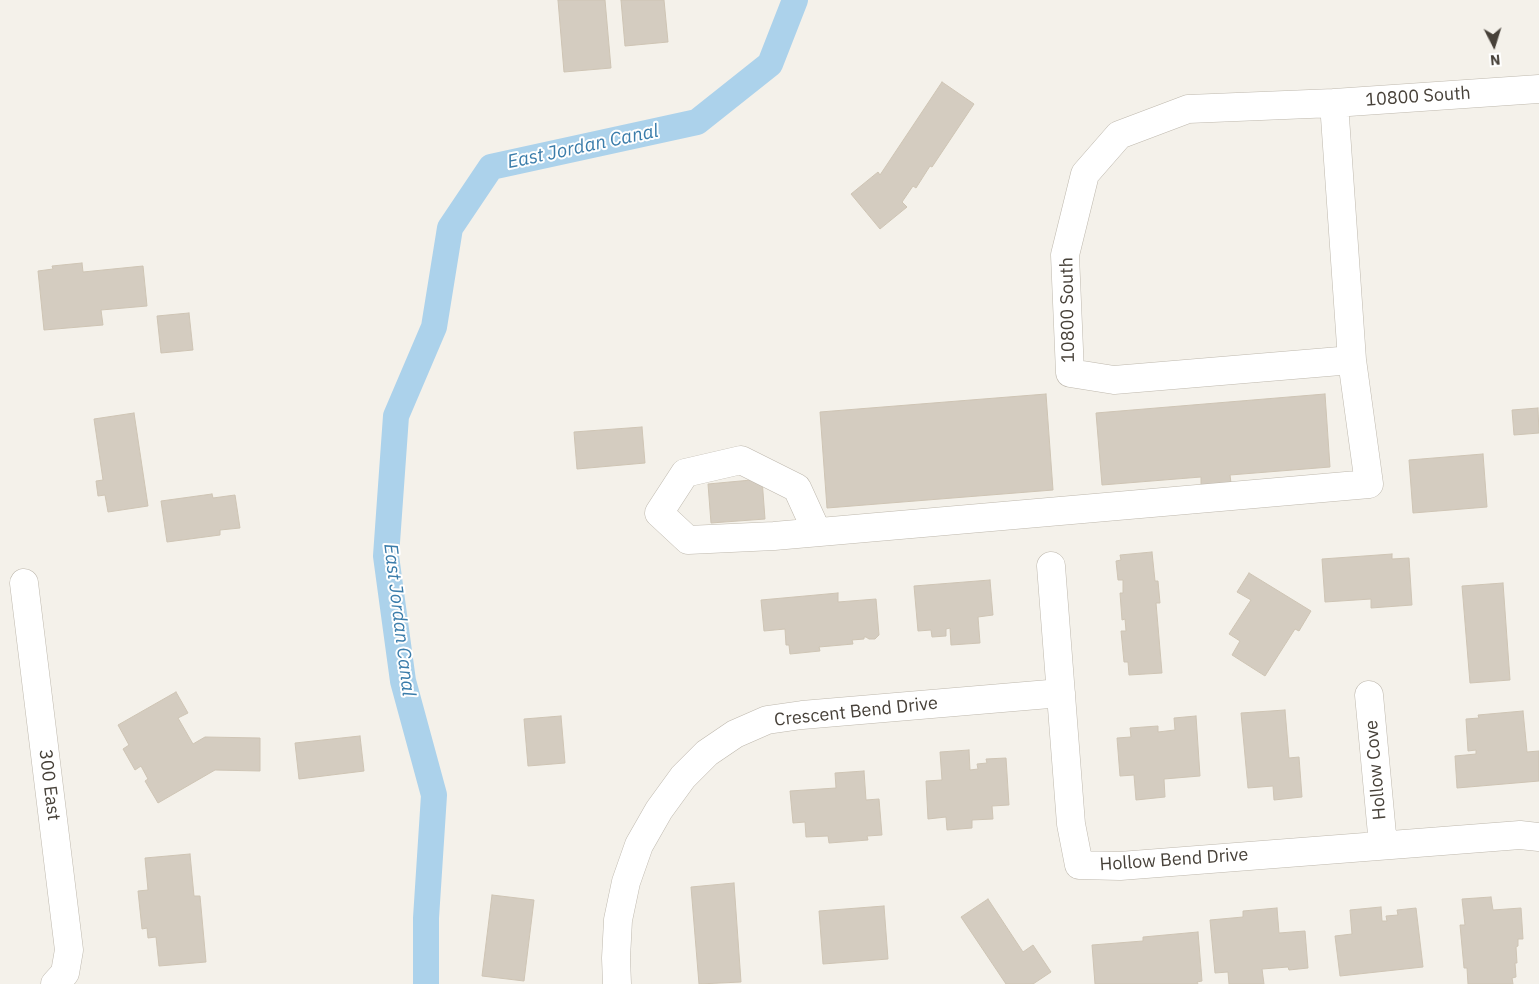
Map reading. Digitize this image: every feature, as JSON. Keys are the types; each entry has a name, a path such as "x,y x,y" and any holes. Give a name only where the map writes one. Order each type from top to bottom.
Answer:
{"street":[{"name":"10800 South","path":"1352,360 1114,380 1070,373 1065,255 1085,174 1119,135 1188,109 1334,103 1539,89"},
{"path":"817,532 797,488 741,460 685,473 659,512 688,540 774,536 1369,484 1352,360 1334,103"},
{"name":"Hollow Bend Drive","path":"1051,566 1071,824 1079,865 1120,866 1520,834 1539,837"},
{"name":"300 East","path":"24,583 69,950 64,974 55,984"},
{"name":"Crescent Bend Drive","path":"617,984 618,920 626,882 639,845 659,810 683,777 707,753 735,734 767,720 802,714 1060,693"},
{"name":"Hollow Cove","path":"1370,695 1383,845"}],"building":[{"path":"558,0 605,0 611,68 564,72"},
{"path":"621,0 664,0 668,42 625,46"},
{"path":"942,82 974,104 932,167 930,166 916,188 913,186 902,202 907,207 880,229 851,194 878,172 880,175"},
{"path":"82,263 83,272 143,266 147,306 101,310 103,325 44,330 38,271 53,269 52,266"},
{"path":"189,313 193,350 161,353 157,316"},
{"path":"1046,394 1053,490 827,508 820,412"},
{"path":"1325,394 1330,467 1230,475 1231,483 1201,486 1201,477 1102,485 1096,413"},
{"path":"1538,408 1539,433 1514,435 1512,410"},
{"path":"134,413 148,506 108,512 105,495 98,496 96,481 103,480 94,419"},
{"path":"642,427 645,463 577,469 574,432"},
{"path":"1483,454 1487,507 1413,513 1409,460"},
{"path":"762,479 765,519 711,523 708,484"},
{"path":"212,494 213,498 235,495 240,528 220,530 220,535 167,542 161,501"},
{"path":"1152,552 1155,581 1158,581 1160,603 1156,603 1162,673 1129,675 1128,662 1124,662 1121,631 1126,631 1125,619 1122,620 1120,593 1123,593 1123,580 1118,580 1116,561 1121,560 1120,555"},
{"path":"1392,554 1392,559 1409,558 1412,605 1371,608 1371,599 1325,602 1322,559"},
{"path":"1249,573 1311,611 1299,631 1295,629 1265,676 1232,655 1240,641 1229,634 1251,600 1237,592"},
{"path":"990,580 993,615 978,617 980,643 951,645 950,628 946,629 946,636 932,637 931,630 918,631 914,586"},
{"path":"1503,583 1510,680 1470,683 1462,586"},
{"path":"838,593 838,602 876,599 879,635 875,639 864,637 864,639 852,640 853,644 819,647 820,651 790,654 789,645 786,645 785,629 764,631 761,600"},
{"path":"176,692 188,713 178,718 193,744 205,737 260,738 260,771 215,770 158,803 145,781 148,779 141,766 135,770 123,749 129,745 118,725"},
{"path":"1285,710 1289,758 1299,757 1302,797 1274,800 1273,786 1248,788 1241,713"},
{"path":"1523,711 1527,752 1539,751 1539,781 1457,788 1455,756 1476,754 1476,750 1468,751 1466,719 1479,718 1478,715"},
{"path":"561,716 565,763 528,766 524,719"},
{"path":"1196,716 1200,776 1164,779 1165,797 1136,800 1134,775 1120,776 1117,738 1131,737 1130,728 1158,726 1158,732 1175,730 1174,718"},
{"path":"360,736 364,771 299,779 295,743"},
{"path":"969,750 970,770 978,769 977,764 987,763 986,759 1006,758 1009,805 992,806 993,819 972,820 972,828 947,830 946,817 928,819 926,781 942,780 940,752"},
{"path":"864,771 866,800 879,799 882,835 867,836 868,840 829,843 828,836 806,837 805,822 793,823 790,791 836,788 835,773"},
{"path":"190,854 194,896 200,896 206,962 159,966 156,937 148,938 147,928 142,929 138,891 148,890 145,858"},
{"path":"734,883 741,982 699,984 691,887"},
{"path":"492,895 534,900 524,981 482,976"},
{"path":"1491,897 1493,910 1521,908 1523,939 1518,939 1518,946 1516,947 1516,977 1512,978 1513,984 1468,984 1467,968 1464,968 1460,925 1465,925 1462,899"},
{"path":"988,899 1023,952 1033,945 1051,972 1033,984 1006,984 961,917"},
{"path":"884,906 888,959 823,964 819,911"},
{"path":"1381,907 1382,921 1387,921 1386,916 1398,915 1397,910 1416,908 1423,967 1340,976 1335,936 1352,934 1350,910"},
{"path":"1277,908 1279,933 1305,931 1308,968 1289,970 1288,967 1262,969 1264,984 1229,984 1228,972 1215,973 1210,920 1243,917 1243,911"},
{"path":"1198,932 1202,981 1197,982 1198,984 1095,984 1092,945 1143,941 1143,937"}],"waterway":[{"name":"East Jordan Canal","path":"426,984 426,918 434,795 403,681 386,556 396,416 434,327 450,228 491,167 697,122 770,64 795,0"}]}
